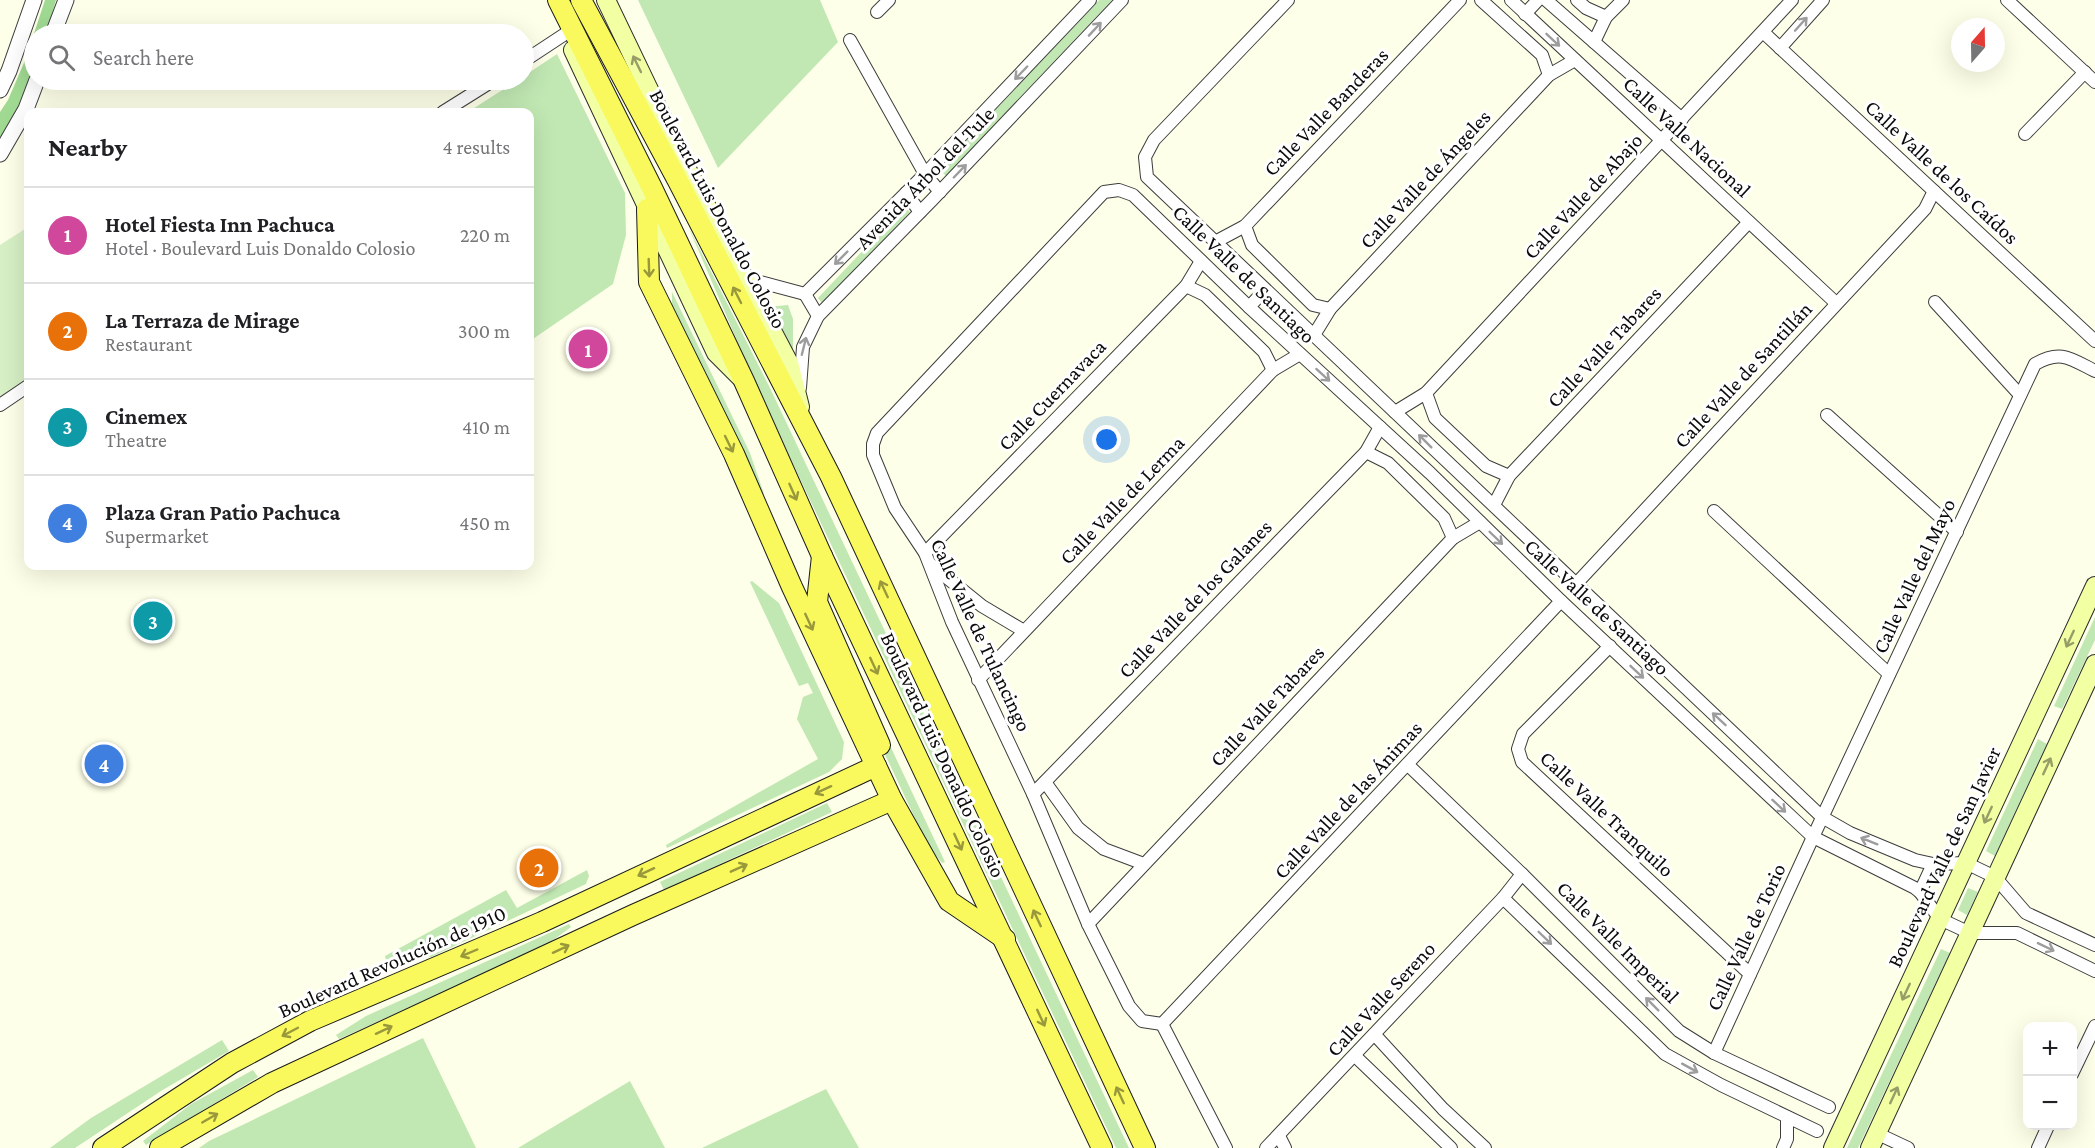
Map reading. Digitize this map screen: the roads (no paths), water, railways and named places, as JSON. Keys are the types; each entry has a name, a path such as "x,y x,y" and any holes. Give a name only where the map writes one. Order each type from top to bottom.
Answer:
{"main road":[{"name":"Boulevard Luis Donaldo Colosio","path":"549,0 716,353 744,381"},
{"name":"Boulevard Luis Donaldo Colosio","path":"558,0 652,188 744,381 822,556 1102,1148"},
{"name":"Boulevard Luis Donaldo Colosio","path":"581,0 678,181 836,488 1145,1148"},
{"name":"Boulevard Luis Donaldo Colosio","path":"606,0 688,171 789,363 811,440"},
{"path":"647,209 649,282 734,454 792,587 892,800 949,901 1005,939"},
{"path":"822,556 817,602 880,744 876,766"},
{"name":"Boulevard Valle de San Javier","path":"1833,1148 2095,585"},
{"path":"1873,1140 2095,663"},
{"path":"2038,707 2068,721"},
{"path":"2029,728 2059,741"},
{"name":"Boulevard Revolución de 1910","path":"103,1148 232,1063 310,1021 542,922 876,766"},
{"path":"160,1148 281,1078 633,915 892,800"}],"street":[{"path":"26,24 34,0"},
{"path":"57,24 66,0"},
{"path":"877,12 889,0"},
{"name":"Avenida Árbol del Tule","path":"805,294 925,174 1090,0"},
{"name":"Avenida Árbol del Tule","path":"799,404 803,347 818,316 940,192 1122,0"},
{"name":"Calle Valle de Santiago","path":"1288,0 1154,140 1145,157 1147,177 1822,817 1850,833 1915,860 1933,864 1966,863 1995,877 2026,913 2095,945"},
{"name":"Calle Valle Banderas","path":"1215,242 1245,226 1460,0"},
{"path":"1481,0 1542,56 1549,75"},
{"name":"Calle Valle Nacional","path":"1511,0 1836,303"},
{"path":"1525,14 1538,0"},
{"name":"Calle Valle Nacional","path":"1546,0 1682,119"},
{"path":"1577,0 1586,8 1606,17"},
{"path":"1594,42 1606,17 1623,0"},
{"name":"Calle Valle de Abajo","path":"1395,412 1426,393 1792,0"},
{"path":"1780,48 1823,0"},
{"path":"2007,0 2095,82"},
{"path":"0,90 9,72 24,29"},
{"name":"Calle Valle de los Caídos","path":"1763,32 2095,341"},
{"path":"534,54 565,34"},
{"path":"850,40 925,174 940,192"},
{"name":"Calle Valle de Ángeles","path":"1314,335 1330,309 1549,75 1575,60"},
{"path":"2025,134 2085,72"},
{"path":"26,108 33,90"},
{"path":"449,108 478,90"},
{"path":"0,154 24,112"},
{"name":"Calle Valle de Santiago","path":"1119,190 1132,195 1249,307 1430,473 1561,601 1813,837 1920,892 1940,919 1970,933 2017,933 2095,971"},
{"name":"Calle Valle de Tulancingo","path":"1119,190 1104,192 877,433 873,444 873,455 895,508 927,558 978,680 1033,794 1088,924 1129,1005 1142,1020 1162,1024"},
{"name":"Calle Valle de Santillán","path":"1576,584 1925,209 1934,191"},
{"path":"906,193 920,212"},
{"name":"Calle Valle Tabares","path":"1494,505 1509,476 1749,222"},
{"path":"1245,226 1252,245 1313,305 1330,309"},
{"name":"Calle Cuernavaca","path":"927,558 1186,286 1201,261"},
{"path":"743,275 805,294 818,316"},
{"path":"1186,286 1204,295 1264,352 1273,370"},
{"path":"1249,307 1265,290"},
{"path":"1935,302 2020,395"},
{"name":"Calle Valle de Lerma","path":"978,680 1273,370 1300,354"},
{"name":"Calle Valle del Mayo","path":"1813,837 2035,364 2048,357 2066,357 2095,371"},
{"path":"0,405 24,389"},
{"path":"1426,393 1435,418 1486,466 1509,476"},
{"path":"1827,415 1957,532"},
{"name":"Calle Valle de los Galanes","path":"1033,794 1366,452 1380,427"},
{"path":"1366,452 1388,463 1444,518 1453,538"},
{"path":"1430,473 1442,458"},
{"path":"1714,511 1890,674"},
{"name":"Calle Valle Tabares","path":"1088,924 1453,538 1480,522"},
{"path":"927,558 982,606 1024,631"},
{"name":"Calle Valle de las Ánimas","path":"1162,1024 1561,601"},
{"name":"Calle Valle Tranquilo","path":"1610,646 1523,734 1518,749 1522,762 1750,974"},
{"name":"Calle Valle Imperial","path":"1408,765 1679,1030 1714,1053 1829,1107"},
{"path":"1045,782 1078,828 1104,849 1144,864"},
{"name":"Calle Valle de Torio","path":"1714,1053 1813,837"},
{"path":"1920,892 1933,864"},
{"name":"Calle Valle Sereno","path":"1266,1148 1503,898 1522,874"},
{"path":"1503,898 1665,1054 1721,1086 1817,1131"},
{"path":"2017,933 2026,913"},
{"path":"1162,1024 1226,1148"},
{"path":"2077,1065 2095,1026"},
{"path":"1375,1035 1443,1109 1485,1148"},
{"path":"1355,1056 1451,1148"},
{"path":"1783,1148 1787,1139 1787,1117"},
{"path":"2038,1148 2046,1130"},
{"path":"1279,1136 1285,1148"},
{"path":"1873,1140 1908,1148"}],"place":[{"name":"Hotel Fiesta Inn Pachuca","path":"588,349"},
{"name":"Cinemex","path":"153,621"},
{"name":"Plaza Gran Patio Pachuca","path":"104,764"},
{"name":"La Terraza de Mirage","path":"539,868"}]}
